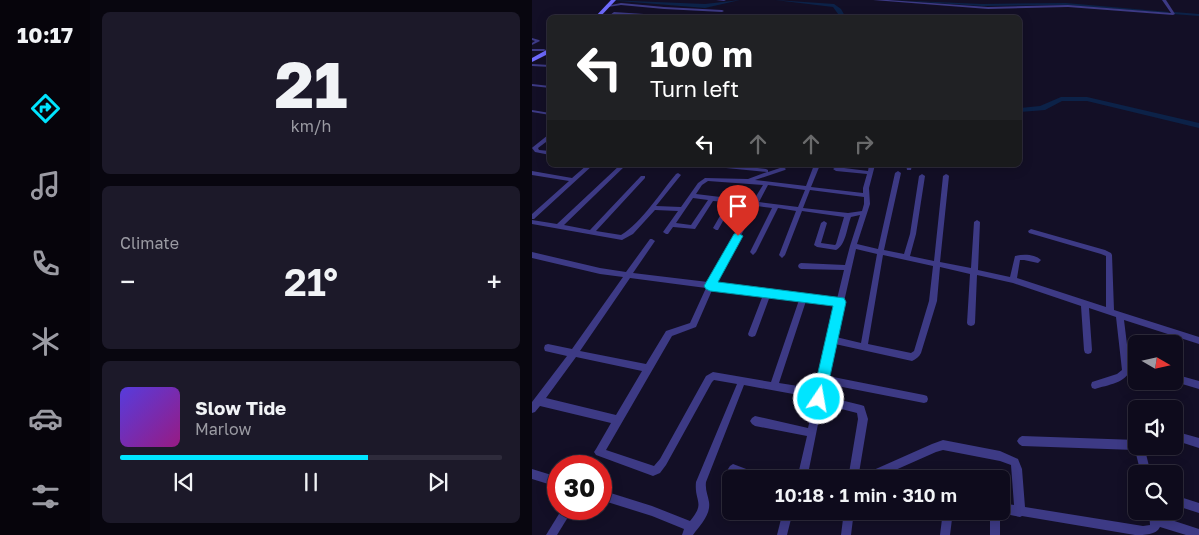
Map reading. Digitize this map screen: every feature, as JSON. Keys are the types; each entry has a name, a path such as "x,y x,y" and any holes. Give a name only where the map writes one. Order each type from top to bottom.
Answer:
{"main road":[{"path":"599,15 614,0"},
{"path":"532,58 547,50"}],"street":[{"path":"718,0 724,0"},
{"path":"874,0 988,8 1068,6 1173,14 1164,0"},
{"path":"609,5 622,4 722,11"},
{"path":"611,15 614,13 632,15"},
{"path":"532,40 538,40 532,44"},
{"path":"532,50 547,49"},
{"path":"532,64 547,66"},
{"path":"532,85 547,87"},
{"path":"532,111 547,114"},
{"path":"547,138 535,148 547,152"},
{"path":"532,217 588,167"},
{"path":"559,226 621,167"},
{"path":"750,167 766,171"},
{"path":"775,184 784,167"},
{"path":"747,181 784,167"},
{"path":"782,255 816,167"},
{"path":"804,470 853,246 868,200 865,194 871,169 845,167 836,169"},
{"path":"864,347 881,250 898,173"},
{"path":"533,174 572,180"},
{"path":"532,222 622,238 650,210 678,175"},
{"path":"907,256 913,234 922,176"},
{"path":"832,340 912,357 915,356 933,301 946,176"},
{"path":"591,233 643,177"},
{"path":"666,232 707,179 747,181 865,194"},
{"path":"766,184 710,286 692,325 669,332 599,452 657,470 709,379 716,376 819,396 862,409 863,419 854,470"},
{"path":"692,196 848,215 864,213"},
{"path":"671,226 693,227 712,198"},
{"path":"716,228 732,200"},
{"path":"753,252 776,206"},
{"path":"650,210 657,207 682,209"},
{"path":"824,223 817,245 836,248 839,245 848,215"},
{"path":"971,323 977,222"},
{"path":"1030,231 1109,255 1110,311"},
{"path":"532,409 576,353 605,306 652,241"},
{"path":"853,246 881,250 1013,280 1198,341"},
{"path":"532,255 577,266 627,274 840,302"},
{"path":"1013,280 1017,258 1024,257 1038,260"},
{"path":"801,266 848,268"},
{"path":"752,334 768,292"},
{"path":"774,387 804,297"},
{"path":"1085,303 1088,350"},
{"path":"1096,385 1124,375 1126,364 1120,315"},
{"path":"548,348 648,368"},
{"path":"823,379 924,399"},
{"path":"612,499 652,512 689,531 702,515 704,502 700,490 702,482 742,381"},
{"path":"1183,381 1198,385"},
{"path":"539,401 617,420"},
{"path":"755,421 812,433"},
{"path":"1183,438 1198,443"},
{"path":"1022,441 1128,443"},
{"path":"883,470 934,447 943,446 1000,456 1015,462 1020,512"},
{"path":"532,474 547,479"},
{"path":"1183,503 1198,508"},
{"path":"1010,510 1143,531 1150,531 1155,528 1155,520"},
{"path":"551,535 561,520"},
{"path":"782,535 786,520"},
{"path":"846,535 848,520"},
{"path":"945,535 947,520"},
{"path":"995,520 995,535"},
{"path":"1165,520 1198,534"}],"waterway":[{"path":"610,0 705,6 737,0"},
{"path":"778,0 834,6 842,15"},
{"path":"890,0 982,5 1066,4 1168,12"},
{"path":"1174,13 1199,15"},
{"path":"1022,110 1042,108 1061,99 1087,99 1199,126"}],"route":[{"path":"738,236 710,286 840,302 819,399"}]}
